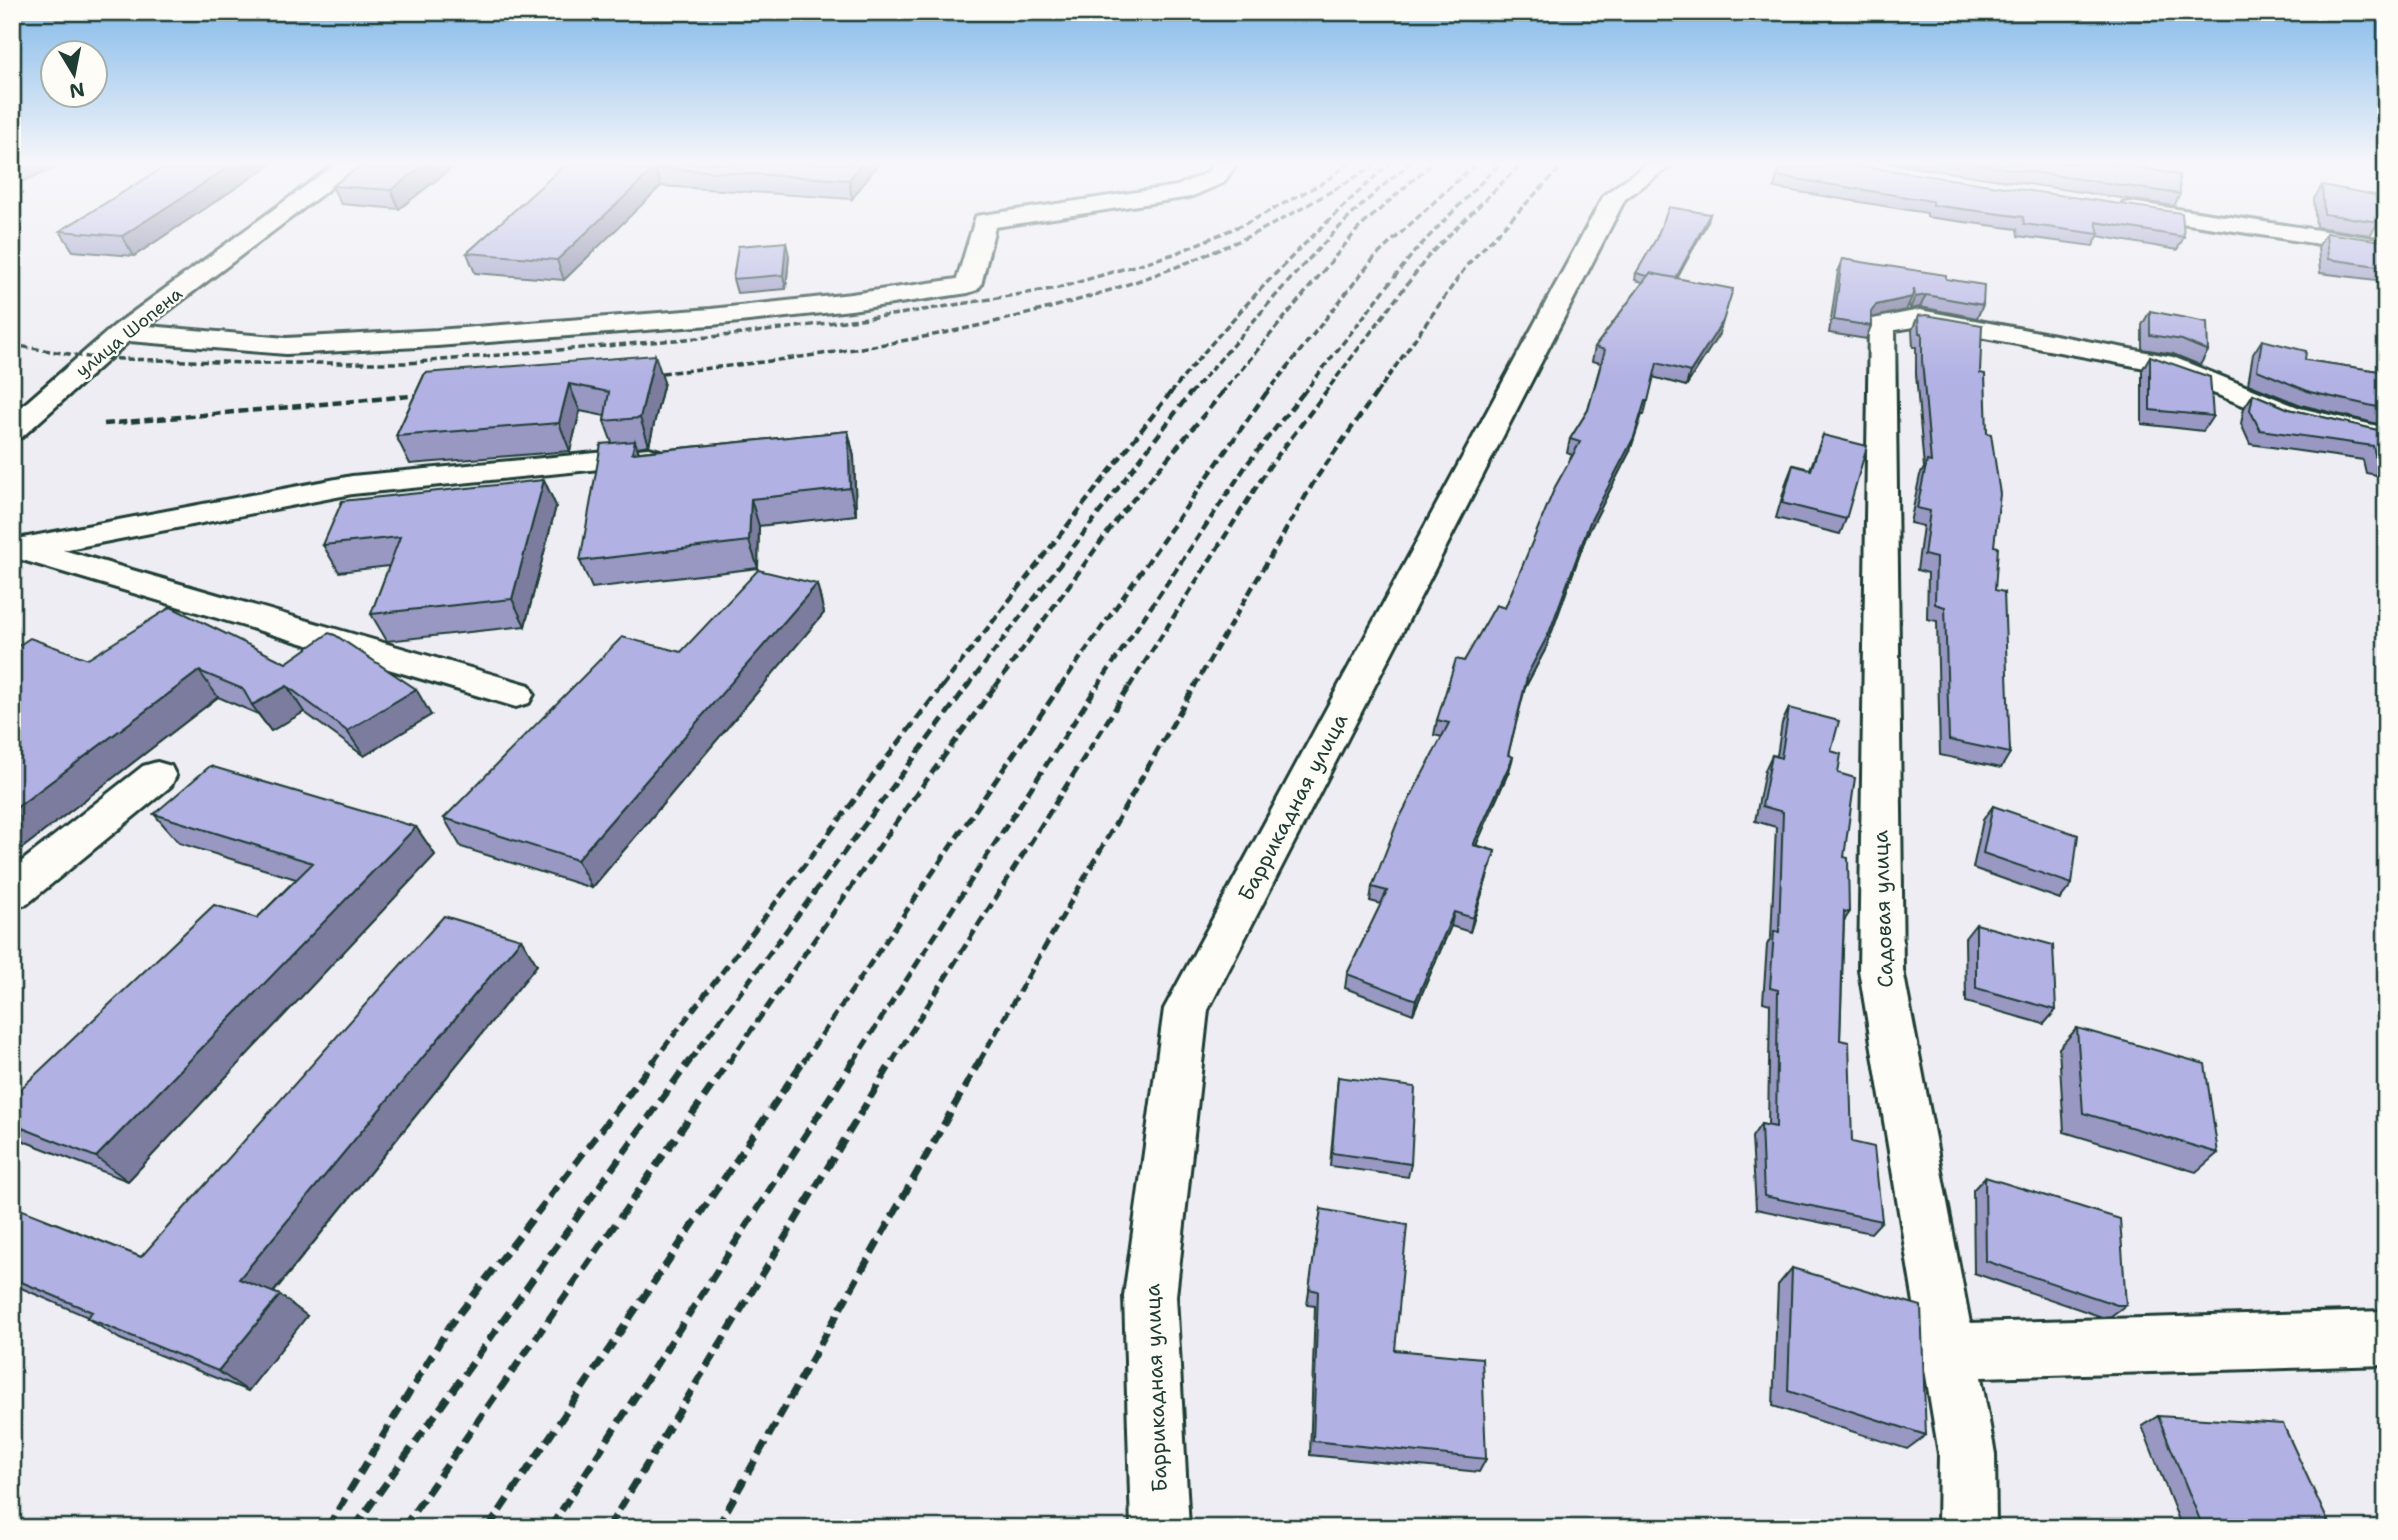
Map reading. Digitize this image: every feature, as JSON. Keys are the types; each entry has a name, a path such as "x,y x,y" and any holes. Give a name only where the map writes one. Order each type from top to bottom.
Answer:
{"street":[{"name":"улица Шопена","path":"12,431 123,332 255,235"},
{"path":"123,332 286,346 437,338 712,317 851,302 968,285 981,235"},
{"name":"Баррикадная улица","path":"1160,1528 1150,1296 1186,1009 1595,235"},
{"path":"2304,235 2386,247"},
{"name":"Садовая улица","path":"1967,1528 1967,1454 1881,970 1882,325 1920,318 2163,363 2290,414 2386,437"},
{"path":"16,555 352,485 676,455"},
{"path":"16,555 516,694"},
{"path":"12,892 157,776"},
{"path":"1949,1351 2386,1338"}],"building":[{"path":"487,235 584,235 557,260 467,253"},
{"path":"1658,235 1699,235 1676,278 1636,273"},
{"path":"2326,235 2339,235 2382,241 2385,267 2328,259"},
{"path":"786,242 783,275 733,279 738,246"},
{"path":"1842,259 1946,275 1946,279 1984,285 1983,305 1926,295 1915,297 1914,288 1912,297 1876,305 1871,312 1871,326 1834,320"},
{"path":"1650,273 1733,289 1723,321 1690,372 1657,363 1648,401 1645,401 1634,437 1590,522 1549,633 1528,673 1508,755 1513,757 1473,845 1495,851 1473,918 1454,912 1416,1000 1347,974 1387,891 1372,887 1397,823 1449,723 1437,720 1456,659 1464,661 1496,605 1505,608 1555,487 1580,442 1570,439 1588,410 1605,350 1595,347"},
{"path":"2150,311 2207,322 2208,351 2182,340 2150,335"},
{"path":"1926,315 1982,325 1980,373 1985,374 1987,433 1991,434 2000,494 1994,546 1998,547 1995,590 2004,592 2010,753 1949,740 1945,607 1935,604 1936,558 1924,555 1930,511 1917,508 1927,461 1931,462 1922,333 1919,333 1918,316"},
{"path":"2262,340 2306,351 2305,360 2386,372 2386,409 2310,392 2257,370"},
{"path":"655,355 640,418 604,421 609,392 569,384 559,423 396,436 425,373"},
{"path":"2150,356 2210,377 2213,416 2150,410"},
{"path":"2253,394 2289,409 2386,432 2386,461 2376,459 2373,446 2260,430 2250,410"},
{"path":"848,431 850,488 751,499 749,541 580,561 601,444 635,441 632,453"},
{"path":"1823,435 1867,446 1846,519 1782,503 1793,465 1811,470"},
{"path":"544,480 512,599 371,614 400,537 323,545 342,501"},
{"path":"758,570 817,584 577,860 444,818 622,637 681,652"},
{"path":"171,607 286,663 329,633 335,635 416,689 347,731 287,686 252,705 243,689 199,671 12,811 12,650 30,638 88,659"},
{"path":"1789,708 1839,721 1831,751 1841,754 1838,773 1855,778 1844,857 1848,858 1849,913 1844,911 1840,1040 1849,1042 1852,1142 1874,1147 1882,1221 1764,1196 1761,1124 1776,1127 1778,990 1770,988 1774,931 1779,932 1783,812 1762,806 1772,755 1781,758"},
{"path":"210,766 416,827 96,1157 12,1124 12,1097 214,905 257,918 313,863 154,814"},
{"path":"1993,806 2078,835 2072,884 1983,853"},
{"path":"444,916 521,939 239,1279 280,1295 218,1371 87,1318 92,1312 12,1278 12,1206 141,1257"},
{"path":"1976,924 2053,945 2056,1010 1976,988"},
{"path":"2077,1028 2205,1064 2218,1153 2083,1113"},
{"path":"1338,1077 1415,1087 1411,1164 1332,1153"},
{"path":"1985,1177 2120,1219 2126,1305 2117,1305 1986,1261"},
{"path":"1321,1209 1407,1225 1395,1350 1482,1358 1486,1459 1313,1441 1318,1291 1309,1289"},
{"path":"1792,1268 1921,1306 1926,1435 1788,1391"},
{"path":"2158,1416 2283,1424 2331,1528 2202,1525"}],"railway":[{"path":"12,345 94,358 250,363 407,363 733,335 899,314 1058,288 1174,254 1219,235"},
{"path":"641,375 868,347 1018,316 1163,272 1250,235"},
{"path":"1170,394 1221,333 1315,235"},
{"path":"1190,394 1332,235"},
{"path":"1221,394 1353,235"},
{"path":"1266,394 1374,258 1399,235"},
{"path":"1303,394 1431,235"},
{"path":"1324,394 1430,254 1449,235"},
{"path":"1376,394 1468,264 1496,235"},
{"path":"942,687 1171,392"},
{"path":"967,687 1191,392"},
{"path":"995,687 1121,514 1223,392"},
{"path":"1060,687 1267,392"},
{"path":"1097,687 1248,463 1304,392"},
{"path":"1129,687 1269,467 1326,392"},
{"path":"1194,687 1315,480 1377,392"},
{"path":"104,424 432,394"},
{"path":"653,1062 943,685"},
{"path":"689,1062 968,685"},
{"path":"729,1062 907,807 996,685"},
{"path":"803,1062 1061,685"},
{"path":"853,1062 1098,685"},
{"path":"892,1062 1130,685"},
{"path":"979,1062 1195,685"},
{"path":"327,1528 449,1327 655,1060"},
{"path":"354,1528 690,1060"},
{"path":"403,1528 730,1060"},
{"path":"488,1528 804,1060"},
{"path":"550,1528 854,1060"},
{"path":"608,1528 893,1060"},
{"path":"717,1528 980,1060"}]}
